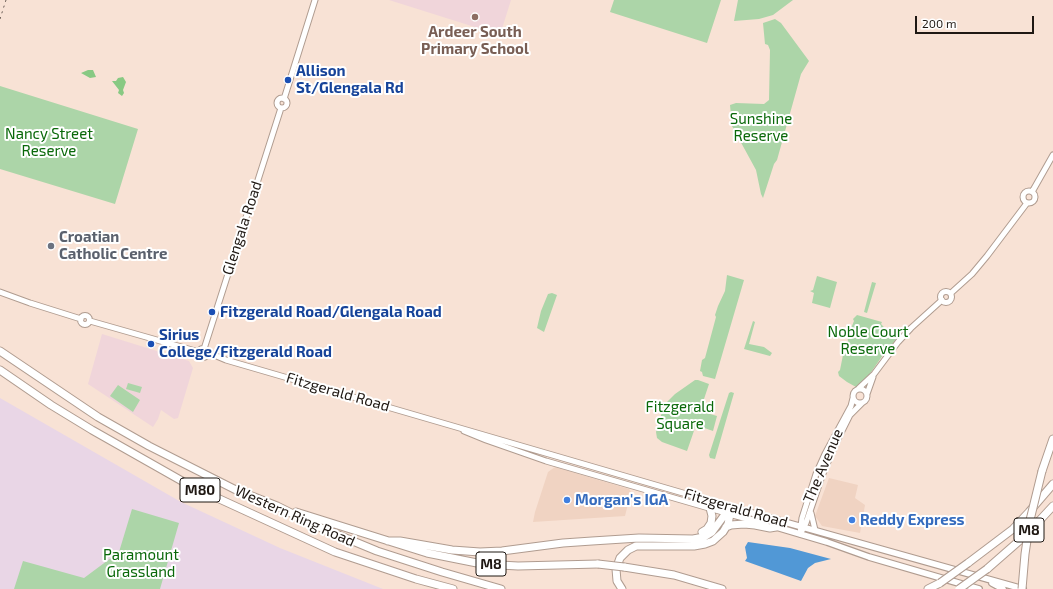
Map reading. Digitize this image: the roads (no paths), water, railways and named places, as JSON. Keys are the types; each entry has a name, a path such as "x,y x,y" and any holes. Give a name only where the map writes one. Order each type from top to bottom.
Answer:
{"highway":[{"name":"Western Ring Road","path":"0,351 98,417 149,446 234,489 277,506 319,527 377,551 501,589"},
{"name":"Western Ring Road","path":"0,370 51,405 92,430 189,485 335,552 416,579 453,589"},
{"name":"M8","path":"1023,589 1027,541 1033,505 1042,471 1053,439"},
{"path":"928,589 940,583 1013,529 1053,484"},
{"path":"277,506 388,541 400,541 452,550 480,552 510,550 580,541 633,538 693,539 704,536 715,528 729,511"},
{"path":"958,589 987,569 1027,534 1053,506"},
{"path":"672,538 696,534 707,529 710,526 712,519 710,508"},
{"path":"726,527 729,511"},
{"path":"622,589 618,581 616,569 620,558 628,550 636,546 694,546 705,544 716,538 726,527 731,525 755,524 770,528 776,527"},
{"name":"M8","path":"388,541 433,555 482,564 518,566 598,564 624,566 674,575 722,589"},
{"path":"416,579 435,589"}],"main road":[{"name":"Fitzgerald Road","path":"729,511 849,539 1023,589"},
{"name":"Fitzgerald Road","path":"729,511 869,557 979,589"},
{"path":"849,539 880,551 997,585 1003,589"}],"street":[{"name":"Glengala Road","path":"206,352 281,108 278,106 278,102 280,99 284,99 315,0"},
{"path":"1032,192 1053,155"},
{"path":"1027,203 1023,196 1026,192 1032,192"},
{"path":"874,374 866,400 862,403 858,402 853,398 854,392 874,374 898,342 911,328 942,300 942,293 946,291 950,293 972,274 1027,203 1032,202 1035,199 1035,195 1032,192"},
{"path":"0,292 81,319 85,324 90,321 199,352 200,350 206,352"},
{"name":"Fitzgerald Road","path":"206,352 226,360 639,479 729,511"},
{"path":"859,388 863,389 867,394"},
{"name":"The Avenue","path":"800,534 804,510 821,462 851,406 853,398"},
{"name":"The Avenue","path":"802,527 811,510 822,476 836,443 850,416 862,403"},
{"name":"Fitzgerald Road","path":"450,425 486,440 546,461 710,508 729,511"},
{"path":"636,487 639,479"},
{"name":"The Avenue","path":"811,510 815,530"}],"water":[{"path":"748,542 790,548 831,559 815,563 808,568 801,581 745,561 747,558 745,547"}],"railway":[{"path":"0,19 6,0"}],"place":[{"name":"Ardeer South Primary School","path":"475,17"},
{"name":"Allison St/Glengala Rd","path":"288,80"},
{"name":"Croatian Catholic Centre","path":"51,246"},
{"name":"Fitzgerald Road/Glengala Road","path":"212,312"},
{"name":"Sirius College/Fitzgerald Road","path":"151,344"},
{"name":"Morgan's IGA","path":"567,500"},
{"name":"Reddy Express","path":"852,520"}],"park label":[{"name":"Sunshine Reserve","path":"761,128"},
{"name":"Nancy Street Reserve","path":"49,142"},
{"name":"Noble Court Reserve","path":"868,340"},
{"name":"Fitzgerald Square","path":"680,416"},
{"name":"Paramount Grassland","path":"141,564"}]}
